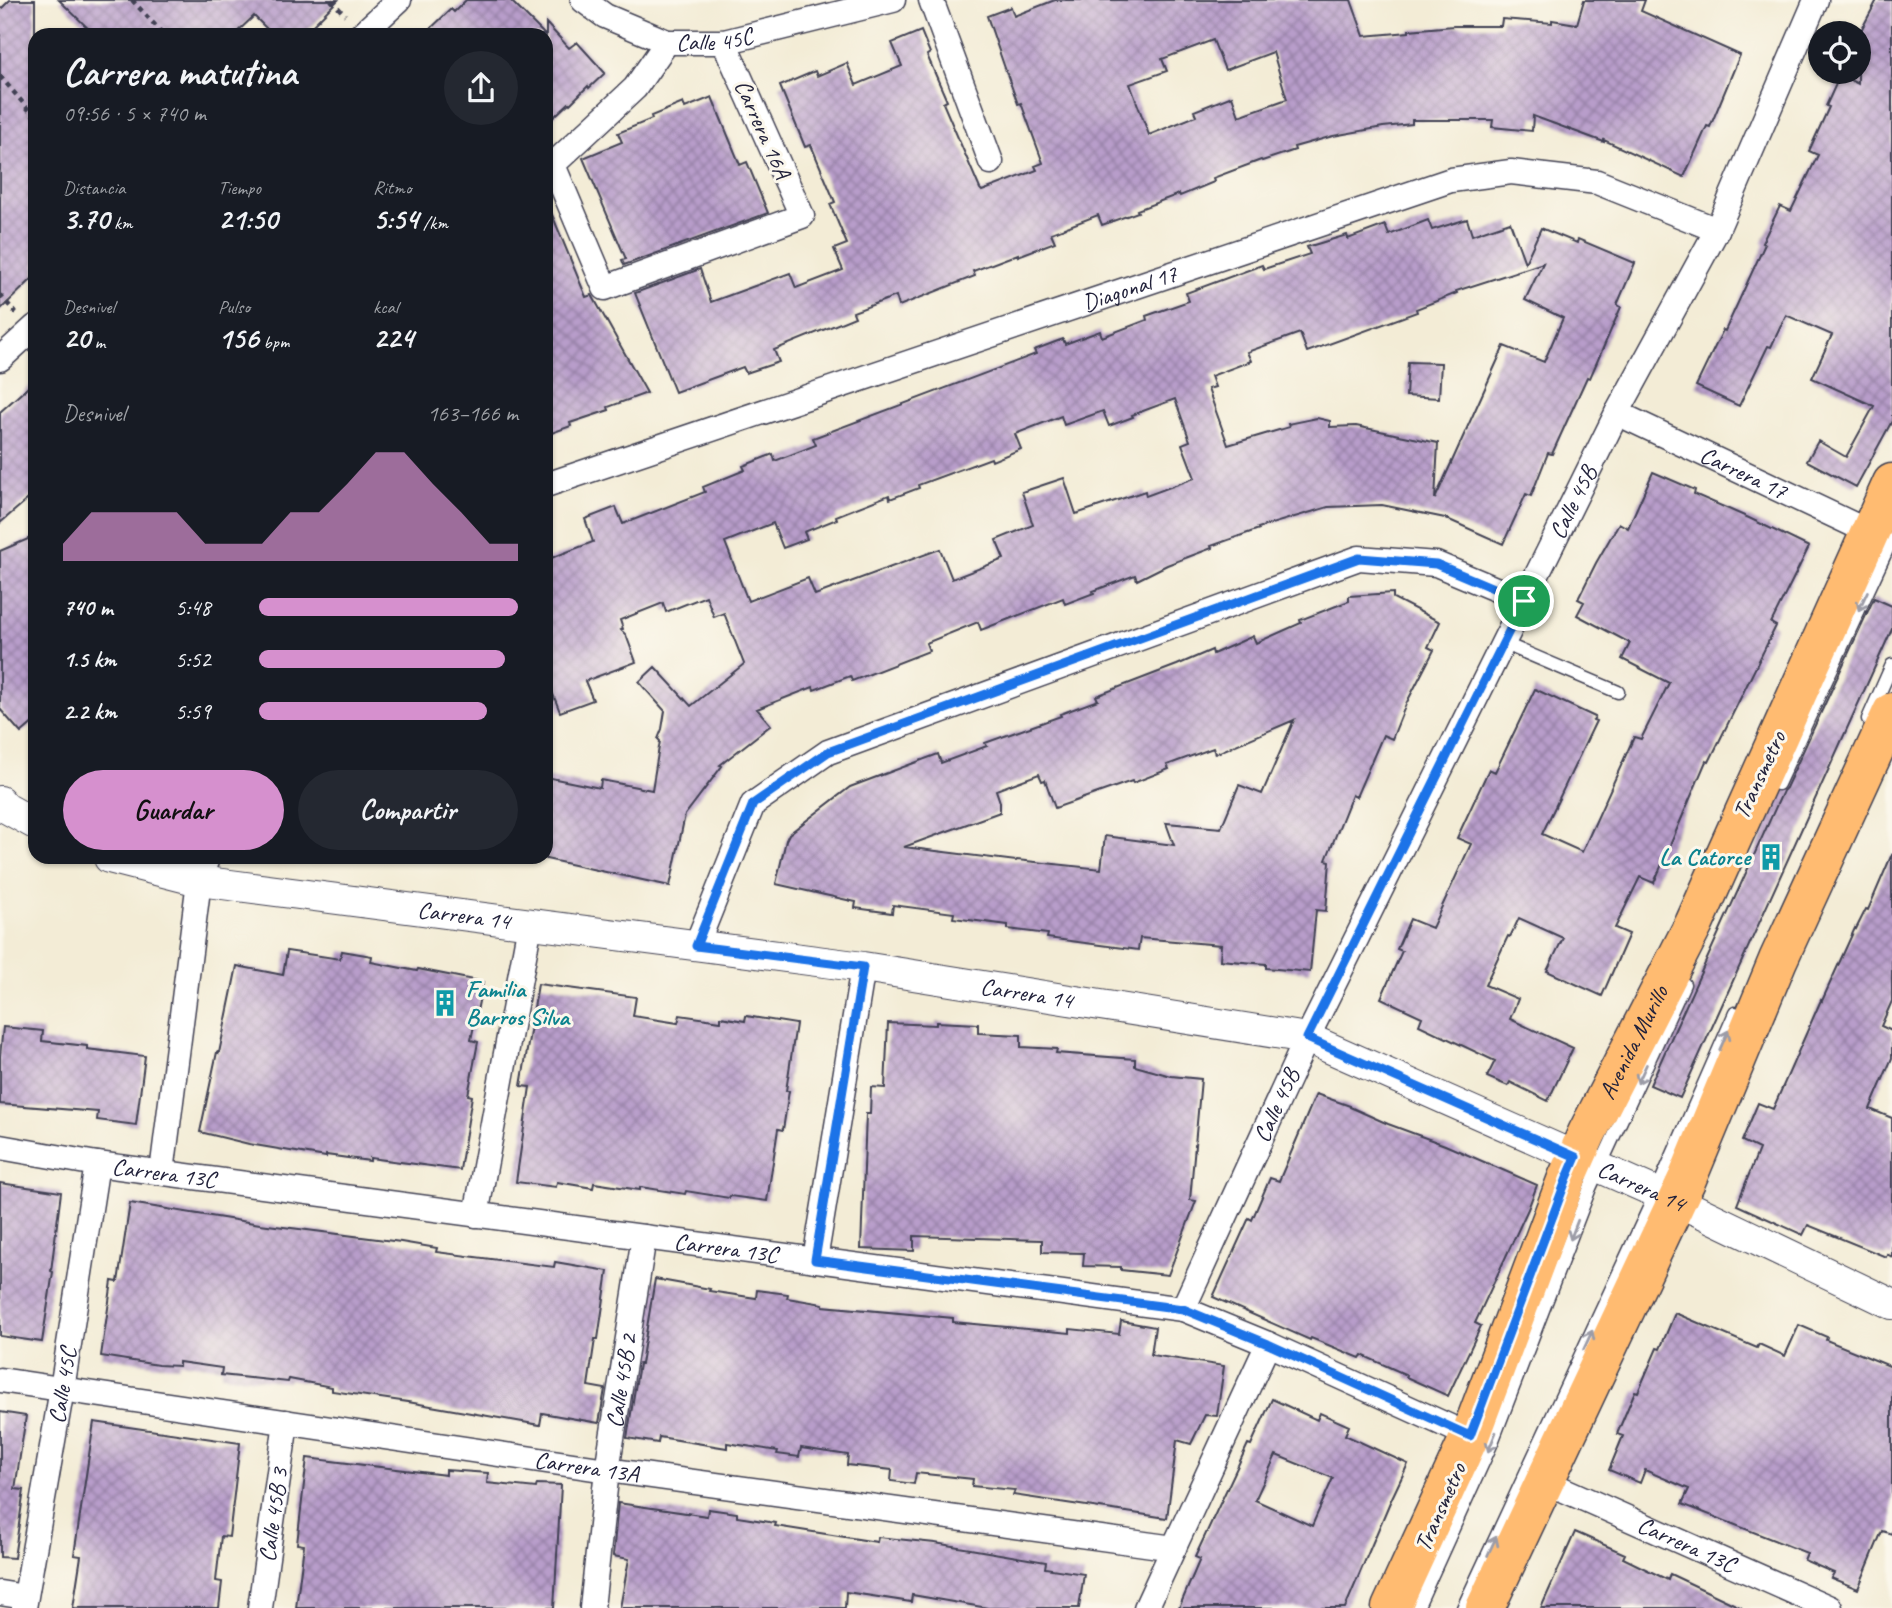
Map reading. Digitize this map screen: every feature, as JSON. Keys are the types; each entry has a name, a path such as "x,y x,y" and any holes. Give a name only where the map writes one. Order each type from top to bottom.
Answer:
{"main road":[{"name":"Avenida Murillo","path":"1391,1608 1470,1436 1567,1178 1588,1162 1587,1133 1694,924 1880,536 1892,483"},
{"path":"1485,1608 1544,1481 1666,1197 1778,960 1878,720"}],"street":[{"path":"369,28 399,0"},
{"name":"Calle 45C","path":"583,0 604,16 667,42 724,42 892,0"},
{"path":"931,0 991,162"},
{"name":"Calle 45B","path":"1183,1309 1307,1038 1617,413 1717,230 1816,0"},
{"path":"553,164 635,88 667,42"},
{"name":"Carrera 16A","path":"553,177 604,288 802,216 724,42"},
{"name":"Diagonal 17","path":"553,483 1451,180 1511,172 1598,182 1717,230"},
{"path":"0,359 28,333"},
{"name":"Carrera 17","path":"1617,413 1880,536"},
{"path":"696,946 753,804 828,752 1359,558 1436,564 1524,601"},
{"path":"0,801 6,808 28,820"},
{"name":"Carrera 14","path":"160,864 530,924 863,967 1307,1038 1666,1197 1892,1304"},
{"path":"162,1172 203,869"},
{"path":"476,1215 530,924"},
{"path":"815,1260 863,967"},
{"name":"Carrera 13C","path":"0,1147 97,1164 1183,1309 1268,1344 1470,1436"},
{"name":"Calle 45C","path":"25,1602 97,1164"},
{"name":"Calle 45B 2","path":"592,1608 607,1470 644,1237"},
{"path":"1146,1608 1268,1344"},
{"name":"Carrera 13A","path":"0,1380 607,1470 1174,1548"},
{"name":"Calle 45B 3","path":"260,1608 286,1422"},
{"name":"Carrera 13C","path":"1544,1481 1830,1608"},
{"path":"0,1592 25,1602"}],"lane":[{"name":"Transmetro","path":"1774,791 1880,536"},
{"path":"1503,643 1618,692"},
{"path":"1878,720 1892,665"},
{"name":"Transmetro","path":"1418,1608 1491,1445 1588,1162 1692,967"},
{"path":"1463,1608 1666,1197 1742,999"}],"path":[{"path":"132,0 158,28"},
{"path":"0,76 28,109"}],"building":[{"path":"10,0 35,0 35,28 28,28 28,283 0,310 0,10"},
{"path":"59,0 338,0 310,28 266,28 254,16 241,28 88,28"},
{"path":"466,0 510,0 538,28 431,28 451,9 454,12"},
{"path":"1055,0 1351,0 1364,36 1454,26 1501,26 1502,19 1552,23 1552,20 1577,24 1584,0 1645,0 1641,11 1740,55 1710,127 1707,126 1684,177 1604,140 1533,116 1532,131 1492,127 1493,120 1412,120 1412,124 1333,136 1294,147 1295,150 1213,178 1214,182 1102,225 1098,215 1051,233 1055,242 973,271 975,276 899,306 896,296 853,312 855,317 774,350 779,362 746,373 743,367 675,392 635,293 700,269 711,302 790,273 796,288 843,270 834,249 847,244 830,204 835,202 811,145 805,147 780,86 815,71 817,76 847,63 856,85 902,66 892,43 921,31 930,53 927,55 947,101 943,103 982,191 1037,170 1035,166 1043,163 1021,103 1018,104 987,16 1011,7 1014,16","holes":["1213,40 1225,70 1273,52 1287,99 1239,116 1232,96 1194,111 1196,116 1149,135 1130,84 1167,71 1162,59"]},
{"path":"1877,0 1892,0 1892,421 1856,487 1807,461 1818,441 1846,457 1874,406 1812,378 1832,335 1786,315 1739,406 1696,386 1723,330 1725,331 1780,206 1791,211 1818,155 1809,151 1829,107 1826,106 1836,84 1871,84 1871,21 1866,21"},
{"path":"553,31 569,48 577,42 605,73 553,118"},
{"path":"712,97 740,165 747,162 768,213 624,265 622,260 626,259 583,158 622,142 618,133 652,119 651,116 683,103 685,108"},
{"path":"553,217 586,297 592,295 647,393 570,423 571,426 553,432"},
{"path":"1467,219 1472,235 1510,222 1525,263 1541,228 1577,243 1578,239 1635,263 1617,305 1621,307 1590,378 1587,377 1552,454 1548,453 1531,496 1526,494 1503,544 1445,518 1382,505 1328,507 1258,528 1137,580 1135,575 1065,604 1063,598 981,630 978,622 926,643 929,651 852,681 850,676 757,709 771,725 720,765 722,766 685,815 670,886 553,861 553,778 600,788 601,780 652,790 660,741 658,739 665,711 639,682 655,667 691,706 744,664 724,613 714,617 706,596 666,612 663,603 620,620 621,630 626,635 636,662 585,681 593,700 560,712 553,694 553,557 593,542 585,519 616,507 623,524 705,492 703,487 745,470 743,466 773,454 775,461 816,445 813,438 1036,354 1034,350 1063,339 1065,344 1100,331 1102,337 1147,320 1146,316 1189,301 1186,293 1262,265 1264,269 1310,254 1307,247 1347,235 1348,239 1385,225 1389,235 1428,220 1432,230","holes":["1543,263 1525,300 1563,318 1544,362 1504,346 1435,499 1438,443 1356,426 1330,427 1330,421 1317,418 1288,424 1289,427 1228,445 1208,389 1215,387 1211,376 1251,361 1247,352 1300,333 1307,352 1417,312 1416,309 1457,293 1456,291","1175,399 1190,441 1182,444 1195,478 1146,496 1145,491 1076,514 1064,478 1022,492 1033,525 996,540 1004,559 952,579 940,549 815,595 808,578 748,601 725,542 773,523 783,548 807,539 804,532 837,519 836,516 889,495 890,499 919,488 918,485 1021,449 1015,434 1061,416 1064,425 1103,411 1109,426"]},
{"path":"1408,362 1441,363 1439,398 1406,396"},
{"path":"28,387 28,499 0,523 0,412"},
{"path":"1653,472 1809,547 1771,623 1776,626 1709,762 1706,761 1654,883 1640,877 1615,928 1629,934 1602,996 1547,971 1563,938 1519,918 1510,937 1508,936 1485,985 1518,999 1510,1019 1573,1048 1548,1101 1510,1082 1508,1086 1487,1077 1495,1061 1419,1025 1422,1017 1381,998 1402,951 1397,949 1410,919 1432,928 1471,844 1457,838 1489,769 1495,772 1535,689 1595,717 1593,720 1596,721 1542,834 1582,852 1634,737 1641,739 1669,683 1622,659 1630,643 1577,615 1584,602 1578,599 1596,563 1619,523 1628,528"},
{"path":"28,539 28,727 21,733 0,709 0,551"},
{"path":"1393,593 1393,598 1440,622 1428,647 1434,650 1406,704 1392,739 1383,735 1356,797 1352,795 1326,860 1330,861 1326,911 1316,910 1310,972 1266,968 1266,964 1220,960 1221,945 1140,938 1138,950 1047,938 1048,934 1008,929 1008,925 953,918 954,913 893,905 892,913 855,908 856,902 776,884 789,834 850,787 938,754 941,763 987,746 985,743 1061,716 1060,714 1098,700 1096,696 1212,650 1213,654 1253,636 1256,643 1301,623 1300,620 1349,601 1349,596","holes":["1294,720 1262,794 1239,785 1221,828 1166,823 1174,845 1105,836 1101,869 904,847 1000,812 996,790 1039,774 1042,781 1045,780 1055,808 1132,781 1133,783 1169,769 1167,765 1213,748 1215,754"]},
{"name":"La Catorce","path":"1874,598 1892,606 1892,629 1680,1098 1650,1085"},
{"path":"1892,854 1892,1001 1881,1026 1892,1031 1892,1058 1870,1109 1892,1118 1892,1257 1887,1254 1886,1257 1808,1225 1803,1235 1737,1205 1759,1149 1742,1141 1758,1103 1773,1109 1821,1000 1855,928 1866,909 1868,910"},
{"path":"287,951 340,959 342,951 372,956 371,962 483,982 471,1040 478,1042 468,1095 472,1096 460,1170 370,1158 370,1161 326,1157 249,1144 200,1132 237,966 283,975"},
{"path":"538,984 636,997 633,1016 678,1023 680,1015 721,1021 721,1017 745,1021 746,1016 796,1024 783,1130 778,1129 767,1201 640,1187 640,1190 594,1183 593,1188 557,1182 556,1187 516,1182 530,1087 521,1086"},
{"path":"936,1022 978,1024 978,1033 1021,1035 1021,1047 1057,1049 1056,1053 1135,1059 1135,1066 1171,1076 1201,1079 1190,1200 1196,1201 1168,1275 1121,1270 1121,1267 1083,1266 1084,1253 1042,1252 1042,1240 914,1236 914,1251 861,1249 866,1114 870,1114 871,1087 885,1088 888,1023 936,1025"},
{"path":"3,1027 43,1031 42,1041 145,1056 136,1125 97,1120 98,1112 0,1104"},
{"path":"1316,1094 1537,1185 1475,1323 1481,1326 1448,1396 1362,1355 1360,1358 1311,1338 1310,1340 1213,1297 1270,1178 1279,1181"},
{"path":"0,1183 61,1192 53,1272 42,1342 0,1336"},
{"path":"130,1203 260,1224 401,1242 437,1248 436,1252 554,1267 555,1262 608,1271 588,1386 605,1389 599,1423 542,1413 540,1425 332,1391 332,1387 289,1379 288,1382 221,1375 222,1368 179,1362 179,1366 158,1365 101,1356 112,1281 118,1282"},
{"path":"655,1279 756,1298 757,1290 788,1294 787,1298 823,1306 953,1318 953,1322 1070,1333 1070,1329 1119,1334 1121,1321 1155,1327 1151,1355 1224,1366 1217,1416 1205,1415 1191,1444 1177,1440 1167,1518 1013,1495 1015,1490 972,1486 973,1479 916,1473 914,1484 891,1481 892,1470 847,1465 848,1455 801,1448 799,1457 727,1443 727,1448 659,1437 658,1443 627,1438"},
{"path":"1675,1313 1757,1348 1759,1344 1785,1356 1799,1325 1827,1337 1826,1340 1892,1367 1892,1534 1882,1531 1858,1589 1831,1578 1834,1573 1804,1560 1807,1553 1682,1504 1689,1489 1645,1470 1640,1483 1609,1470 1623,1436 1617,1434 1635,1391 1638,1392"},
{"path":"1272,1399 1317,1420 1320,1413 1349,1426 1345,1435 1408,1464 1345,1608 1179,1608 1200,1559 1195,1557 1248,1444 1251,1445","holes":["1276,1455 1333,1478 1312,1526 1255,1500"]},
{"path":"0,1412 26,1416 15,1489 24,1490 14,1558 0,1557"},
{"path":"94,1422 240,1443 229,1537 221,1536 216,1581 222,1582 219,1608 73,1608 81,1556 74,1555"},
{"path":"307,1458 446,1475 446,1470 488,1473 487,1483 536,1488 537,1484 561,1485 554,1608 296,1608 304,1545 297,1544"},
{"path":"618,1503 707,1516 708,1509 737,1513 737,1517 776,1523 775,1526 877,1542 878,1537 935,1543 1046,1562 1045,1568 1084,1574 1079,1608 988,1608 912,1595 911,1602 846,1592 845,1608 620,1608 629,1559 613,1556"},
{"path":"1575,1532 1625,1554 1623,1558 1668,1580 1670,1574 1742,1608 1541,1608"}],"place":[{"name":"La Catorce","path":"1771,857"},
{"name":"Familia Barros Silva","path":"445,1003"}],"route":[{"path":"1359,558 1436,564 1524,601 1307,1038 1576,1157 1470,1436 1268,1344 1183,1309 815,1260 863,967 696,946 753,804 828,752 1359,558"}]}
